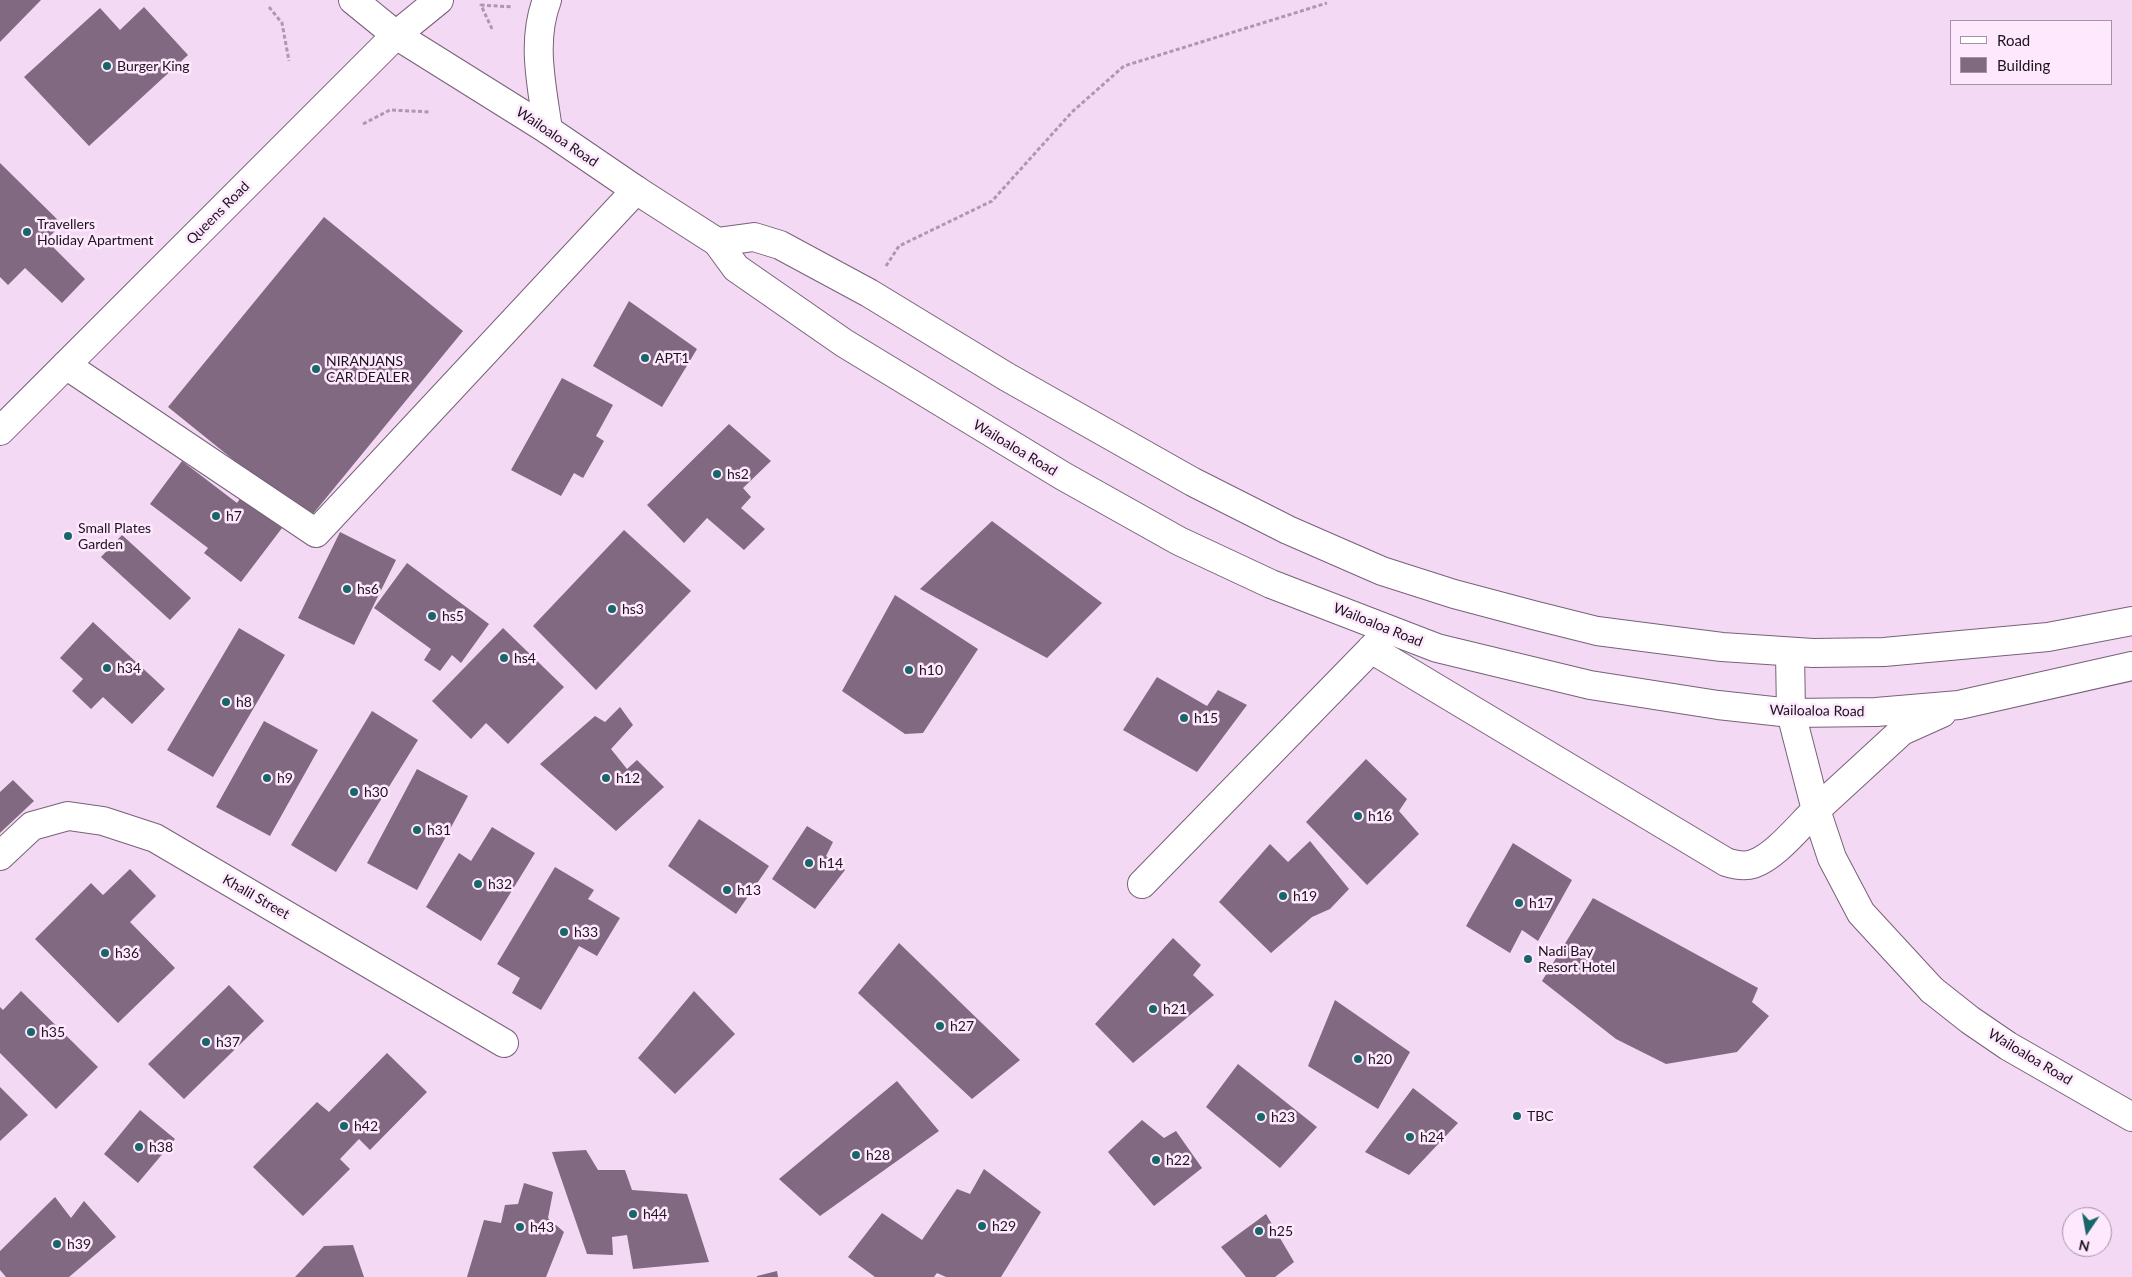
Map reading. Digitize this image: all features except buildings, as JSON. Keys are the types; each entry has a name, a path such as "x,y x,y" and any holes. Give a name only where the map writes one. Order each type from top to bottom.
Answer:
{"main road":[{"name":"Wailoaloa Road","path":"354,0 396,35 548,130 717,242 736,268 844,343 1063,476 1179,541 1271,584 1437,648 1590,685 1718,705 1791,713 1876,712 1959,705 2132,666"},
{"name":"Queens Road","path":"0,431 396,35 439,0"},
{"path":"547,0 541,18 538,51 548,130"},
{"path":"66,365 316,533 636,190"},
{"path":"717,242 754,238 780,245 869,294 1007,376 1193,482 1288,530 1382,571 1454,594 1597,631 1722,647 1813,654 1884,652 2048,636 2132,621"},
{"path":"1142,884 1390,629"},
{"name":"Wailoaloa Road","path":"1371,650 1726,862 1740,866 1753,864 1770,856 1816,810 1902,731 1959,705"},
{"name":"Wailoaloa Road","path":"1790,652 1791,713 1816,810 1832,858 1861,913 1932,990 1970,1020 2008,1046 2132,1116"},
{"name":"Khalil Street","path":"0,856 32,826 68,816 103,821 155,838 504,1043"}],"path":[{"path":"869,294 898,246 992,201 1072,112 1124,66 1327,3"},
{"path":"482,5 492,29"},
{"path":"269,7 282,23 289,61"},
{"path":"363,124 390,110 431,112"}],"place":[{"name":"Burger King","path":"107,66"},
{"name":"Travellers Holiday Apartment","path":"27,232"},
{"name":"APT1","path":"645,358"},
{"name":"NIRANJANS CAR DEALER","path":"316,369"},
{"name":"hs2","path":"717,474"},
{"name":"h7","path":"216,516"},
{"name":"Small Plates Garden","path":"68,536"},
{"name":"hs6","path":"347,589"},
{"name":"hs3","path":"612,609"},
{"name":"hs5","path":"432,616"},
{"name":"hs4","path":"504,658"},
{"name":"h34","path":"107,668"},
{"name":"h10","path":"909,670"},
{"name":"h8","path":"226,702"},
{"name":"h15","path":"1184,718"},
{"name":"h9","path":"267,778"},
{"name":"h12","path":"606,778"},
{"name":"h30","path":"354,792"},
{"name":"h16","path":"1358,816"},
{"name":"h31","path":"417,830"},
{"name":"h14","path":"809,863"},
{"name":"h32","path":"478,884"},
{"name":"h13","path":"727,890"},
{"name":"h19","path":"1283,896"},
{"name":"h17","path":"1519,903"},
{"name":"h33","path":"564,932"},
{"name":"h36","path":"105,953"},
{"name":"Nadi Bay Resort Hotel","path":"1528,959"},
{"name":"h21","path":"1153,1009"},
{"name":"h27","path":"940,1026"},
{"name":"h35","path":"31,1032"},
{"name":"h37","path":"206,1042"},
{"name":"h20","path":"1358,1059"},
{"name":"TBC","path":"1517,1116"},
{"name":"h23","path":"1261,1117"},
{"name":"h42","path":"344,1126"},
{"name":"h24","path":"1410,1137"},
{"name":"h38","path":"139,1147"},
{"name":"h28","path":"856,1155"},
{"name":"h22","path":"1156,1160"},
{"name":"h44","path":"633,1214"},
{"name":"h29","path":"982,1226"},
{"name":"h43","path":"520,1227"},
{"name":"h25","path":"1259,1231"},
{"name":"h39","path":"57,1244"}]}
